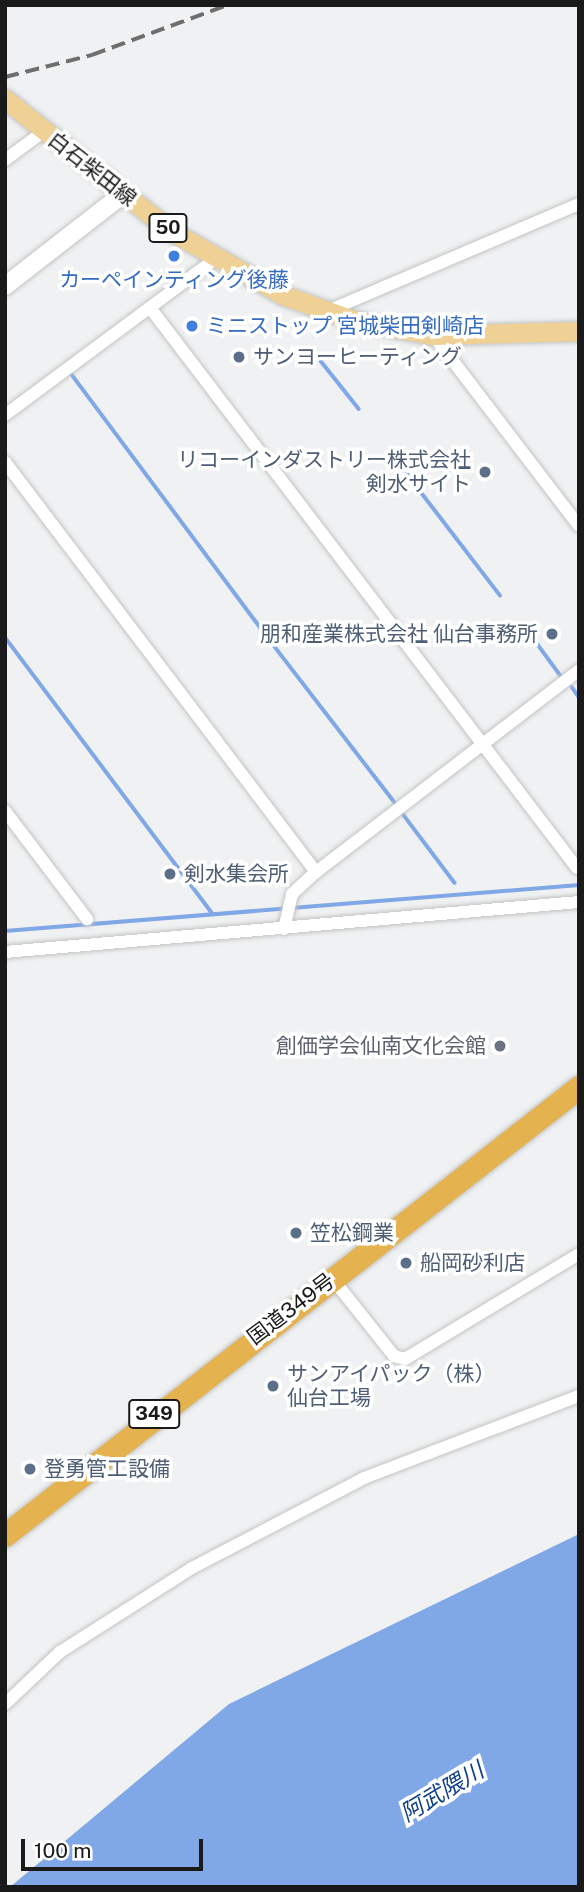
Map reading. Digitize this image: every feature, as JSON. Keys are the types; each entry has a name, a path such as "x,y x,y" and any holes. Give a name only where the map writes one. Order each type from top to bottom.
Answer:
{"highway":[{"name":"国道349号","path":"5,1535 579,1087"}],"main road":[{"name":"白石柴田線","path":"5,99 123,194 214,260 325,312 433,335 579,331"}],"street":[{"path":"5,160 44,131"},
{"path":"5,286 123,194"},
{"path":"325,312 579,204"},
{"path":"5,415 214,260"},
{"path":"150,309 577,869"},
{"path":"433,335 579,526"},
{"path":"5,462 316,872"},
{"path":"283,926 289,902 316,872 485,746 579,670"},
{"path":"5,811 87,919"},
{"path":"5,952 579,902"},
{"path":"332,1278 394,1356 405,1359 579,1254"},
{"path":"5,1704 60,1652 192,1568 364,1478 579,1396"}],"water":[{"name":"阿武隈川","path":"579,1534 579,1887 10,1887 229,1704"}],"waterway":[{"path":"321,361 359,409"},
{"path":"70,372 261,628"},
{"path":"401,466 500,595"},
{"path":"5,637 213,914"},
{"path":"536,642 561,676"},
{"path":"272,643 395,803"},
{"path":"572,687 579,697"},
{"path":"403,814 455,883"},
{"path":"5,931 579,885"}],"railway":[{"path":"5,77 92,55 227,5"}],"place":[{"name":"カーペインティング後藤","path":"174,256"},
{"name":"ミニストップ 宮城柴田剣崎店","path":"192,326"},
{"name":"サンヨーヒーティング","path":"239,357"},
{"name":"リコーインダストリー株式会社 剣水サイト","path":"485,472"},
{"name":"朋和産業株式会社 仙台事務所","path":"552,634"},
{"name":"剣水集会所","path":"170,874"},
{"name":"創価学会仙南文化会館","path":"500,1046"},
{"name":"笠松鋼業","path":"296,1233"},
{"name":"船岡砂利店","path":"406,1263"},
{"name":"サンアイパック（株） 仙台工場","path":"273,1386"},
{"name":"登勇管工設備","path":"30,1469"}]}
